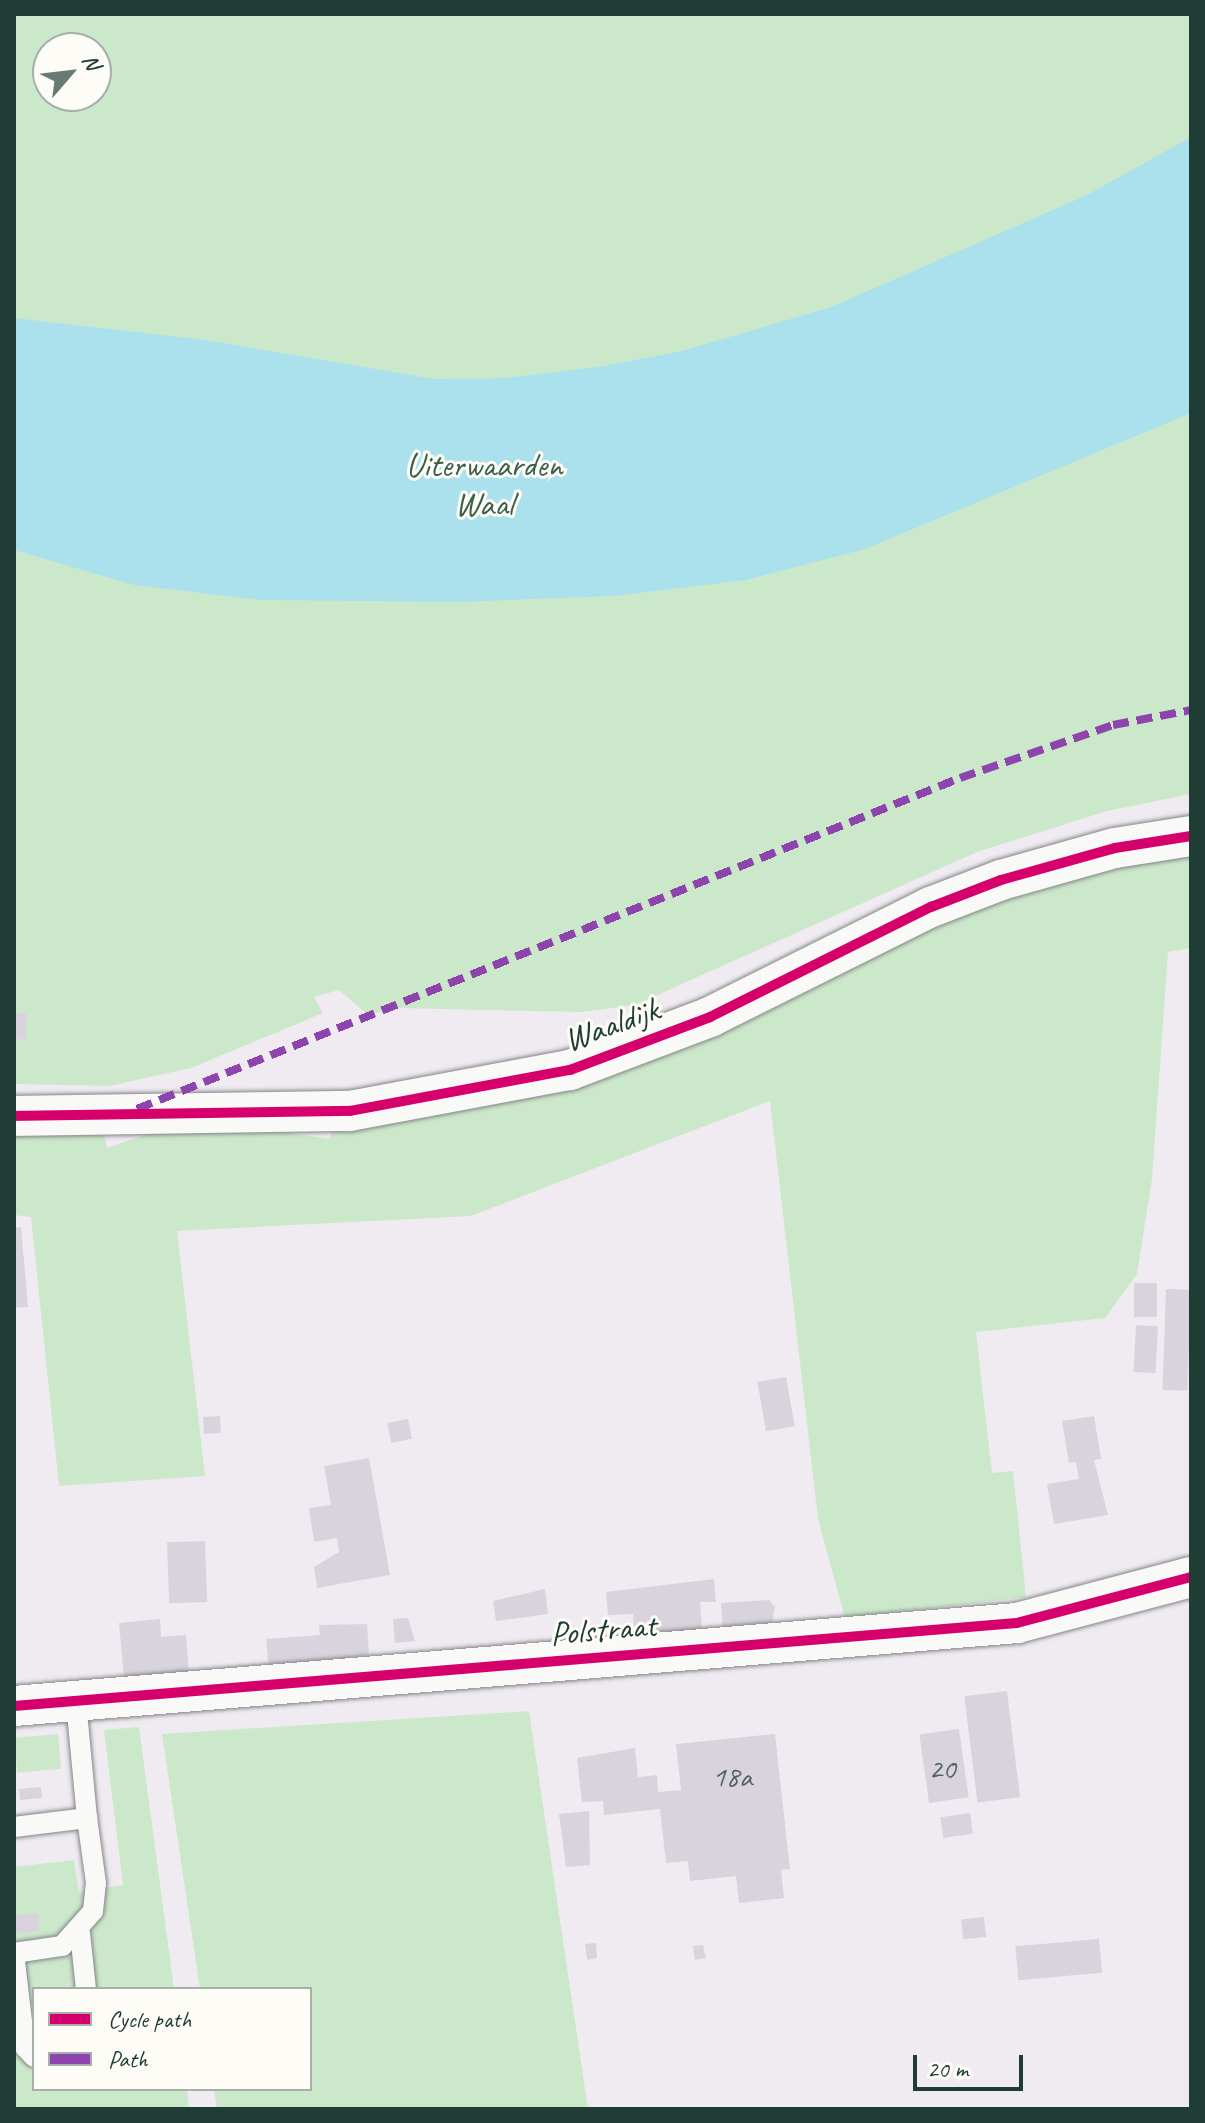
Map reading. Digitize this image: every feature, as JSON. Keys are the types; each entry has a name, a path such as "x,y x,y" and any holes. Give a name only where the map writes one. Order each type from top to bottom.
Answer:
{"street":[{"name":"Waaldijk","path":"14,1116 350,1111 570,1070 710,1017 987,885 1115,848 1191,836"},
{"name":"Polstraat","path":"14,1706 1017,1623 1191,1577"}],"lane":[{"path":"32,2055 25,2047 14,1953 62,1946 80,1933 93,1911 96,1883 76,1702"},
{"path":"14,1827 87,1818"},
{"path":"80,1933 86,1987"}],"green space":[{"name":"Uiterwaarden Waal","path":"14,14 1191,14 1191,794 1107,811 977,852 635,1005 580,1012 397,1008 368,1015 339,990 314,997 323,1013 191,1068 109,1086 14,1084"},
{"path":"1191,847 1191,948 1168,952 1152,1179 1137,1274 1105,1318 976,1332 992,1473 1013,1471 1026,1597 845,1618 818,1519 770,1101 471,1216 177,1231 205,1476 59,1486 31,1217 14,1215 14,1126 102,1124 107,1148 171,1126 248,1127 329,1139 337,1122 426,1111 944,912"},
{"path":"529,1711 588,2109 217,2109 214,2091 312,2091 312,1987 200,1987 162,1734"},
{"path":"139,1727 174,1987 32,1987 32,2091 187,2091 189,2109 14,2109 14,1867 74,1860 79,1892 123,1885 104,1730"},
{"path":"58,1734 61,1769 17,1773 14,1738"}],"water":[{"path":"1191,137 1191,413 865,549 746,580 614,596 459,602 261,600 134,585 14,550 14,318 206,340 434,379 506,378 604,366 682,351 831,307 1087,195"}],"building":[{"path":"14,1013 26,1013 27,1039 15,1039"},
{"path":"21,1227 28,1307 14,1308 14,1228"},
{"path":"1134,1283 1157,1283 1157,1317 1134,1317"},
{"path":"1166,1289 1191,1290 1187,1391 1162,1390"},
{"path":"1136,1325 1158,1326 1156,1373 1134,1372"},
{"path":"786,1377 795,1426 766,1431 757,1382"},
{"path":"220,1416 221,1433 204,1434 203,1417"},
{"path":"1094,1416 1101,1459 1094,1460 1108,1515 1054,1524 1047,1484 1079,1479 1076,1462 1069,1463 1062,1421"},
{"path":"408,1419 412,1439 391,1443 387,1423"},
{"path":"369,1458 390,1575 317,1588 314,1567 339,1552 337,1538 314,1542 309,1508 331,1505 324,1466"},
{"path":"205,1541 207,1602 169,1603 167,1542"},
{"path":"714,1579 716,1602 700,1602 702,1631 634,1634 633,1614 608,1615 606,1592"},
{"path":"545,1589 548,1614 496,1621 493,1601"},
{"path":"769,1600 775,1607 771,1627 723,1630 721,1603"},
{"path":"408,1618 415,1641 395,1643 393,1619"},
{"path":"160,1619 161,1637 186,1635 189,1673 124,1678 119,1623"},
{"path":"367,1624 369,1655 349,1657 349,1663 269,1670 266,1639 320,1635 319,1625"},
{"path":"1007,1691 1020,1797 977,1802 964,1696"},
{"path":"959,1729 969,1797 929,1803 919,1735"},
{"path":"775,1734 790,1869 781,1870 784,1898 739,1903 736,1876 690,1881 688,1861 666,1863 660,1809 604,1815 603,1801 582,1802 577,1758 635,1748 638,1777 657,1775 658,1792 681,1790 676,1744"},
{"path":"41,1787 42,1798 20,1800 19,1789"},
{"path":"589,1811 590,1865 566,1867 559,1814"},
{"path":"970,1813 973,1834 943,1838 940,1817"},
{"path":"38,1913 40,1931 16,1933 14,1916"},
{"path":"984,1917 986,1937 963,1939 961,1919"},
{"path":"1099,1939 1102,1973 1018,1980 1015,1946"},
{"path":"596,1943 597,1958 587,1960 585,1944"},
{"path":"703,1945 706,1958 695,1960 693,1946"}],"marked path":[{"path":"137,1109 960,778 1113,725 1191,710"}],"cycle path":[{"path":"14,1116 350,1111 570,1070 710,1017 931,907 1001,880 1115,848 1191,836"},
{"path":"14,1706 1017,1623 1191,1577"}]}
